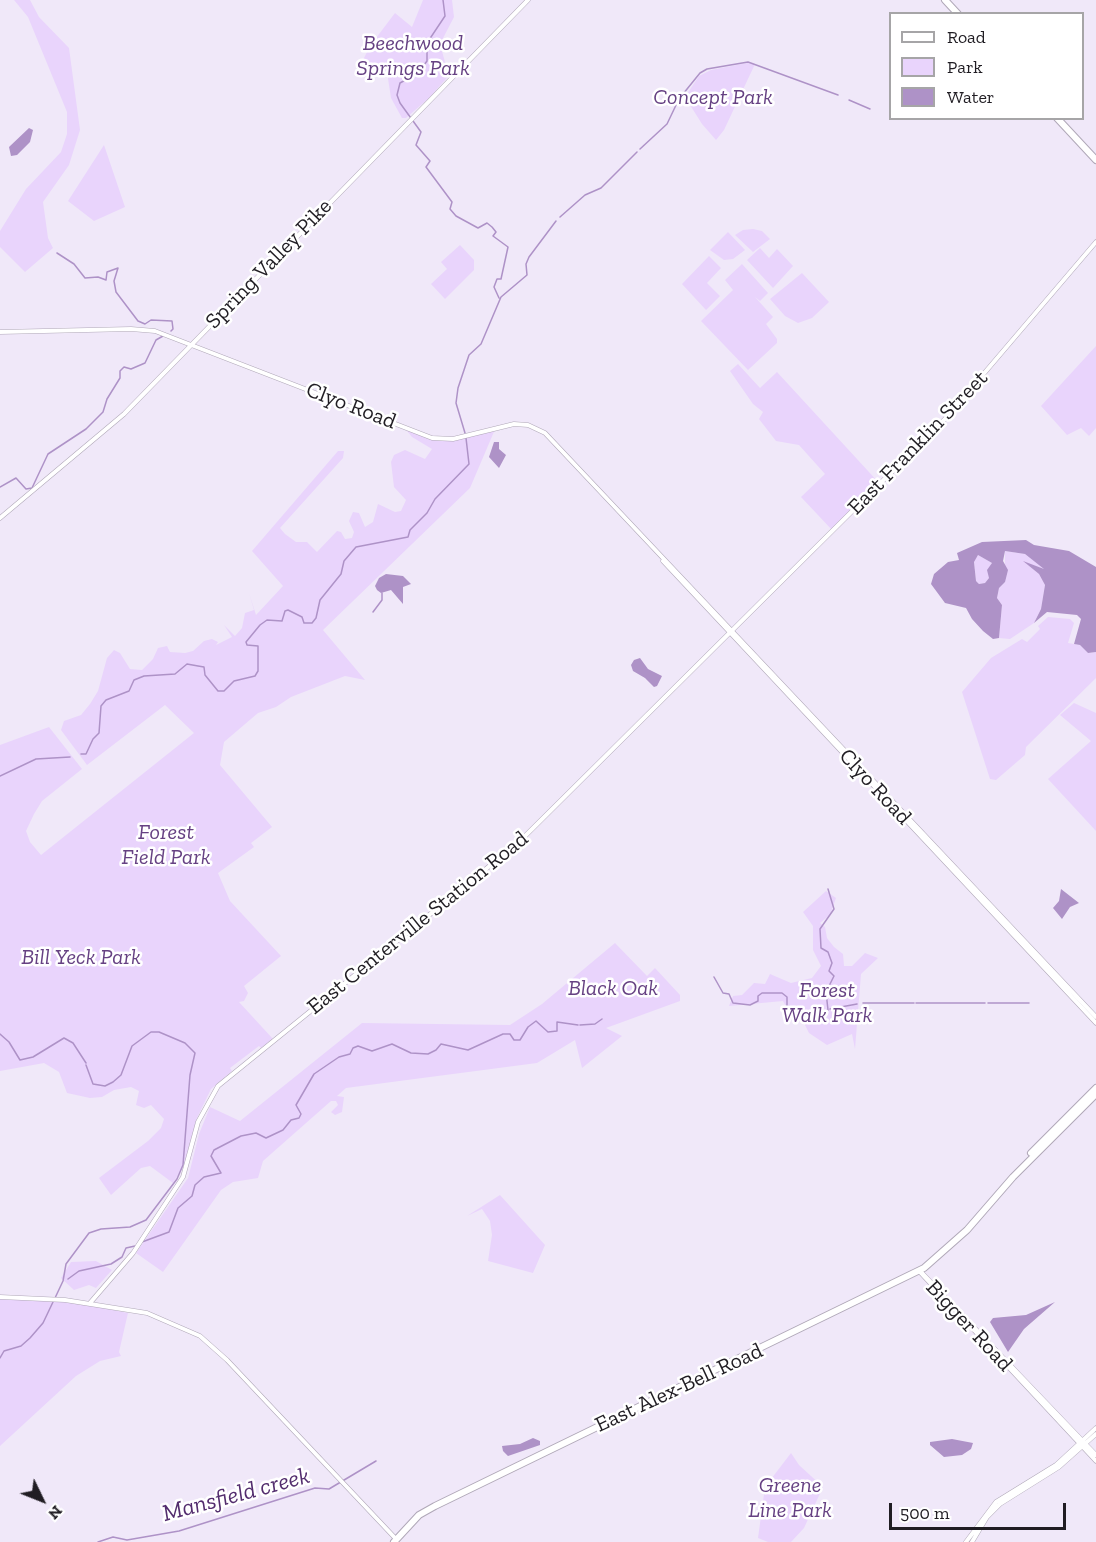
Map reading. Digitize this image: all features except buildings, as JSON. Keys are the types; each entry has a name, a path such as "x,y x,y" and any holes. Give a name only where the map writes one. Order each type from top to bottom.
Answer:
{"main road":[{"path":"945,0 956,12"},
{"path":"1059,120 1096,160"},
{"path":"1012,1175 1096,1088"},
{"path":"1012,1175 1096,1094"},
{"name":"East Alex-Bell Road","path":"397,1541 422,1513 919,1271 934,1260 1012,1175"}],"street":[{"name":"Spring Valley Pike","path":"0,518 124,414 528,0"},
{"name":"East Franklin Street","path":"730,632 946,418 1096,242"},
{"name":"Clyo Road","path":"0,332 138,329 162,333 426,435 453,439 514,424 528,425 545,433 1096,1023"},
{"name":"Clyo Road","path":"655,551 1096,1017"},
{"path":"723,622 740,622"},
{"name":"East Centerville Station Road","path":"90,1303 145,1235 185,1172 198,1122 218,1086 506,854 730,632"},
{"name":"Bigger Road","path":"919,1271 925,1274 1083,1444 1096,1461"},
{"path":"0,1297 90,1303 154,1315 204,1339 351,1489 397,1541"},
{"path":"972,1542 987,1517 1000,1504 1059,1467 1096,1428"},
{"path":"966,1542 996,1502 1056,1465 1096,1434"},
{"name":"Bigger Road","path":"1083,1444 1096,1455"}],"green space":[{"path":"14,0 30,0 39,17 69,48 80,130 69,165 43,202 48,238 53,248 25,272 0,247 0,231 26,189 61,152 67,134 67,112 28,17"},
{"name":"Beechwood Springs Park","path":"423,0 452,0 454,17 440,44 445,62 453,71 429,98 406,118 402,118 391,98 387,72 362,62 370,46 395,13 412,27"},
{"name":"Concept Park","path":"747,63 755,64 724,130 716,140 702,124 685,97 699,76 711,70"},
{"path":"104,145 125,207 94,221 68,201"},
{"path":"743,230 762,231 770,239 753,252 735,235"},
{"path":"728,232 745,250 733,259 724,260 710,250"},
{"path":"460,245 474,260 474,270 445,299 431,284 447,269 441,262"},
{"path":"760,248 769,258 777,249 793,266 773,288 747,260"},
{"path":"709,256 721,268 707,283 720,296 706,310 682,284"},
{"path":"742,264 768,293 760,301 755,297 773,317 766,324 777,339 777,343 748,370 701,321 733,290 725,280"},
{"path":"802,273 829,302 812,318 798,323 785,316 770,299"},
{"path":"1096,346 1096,428 1089,436 1081,428 1067,435 1041,406"},
{"path":"738,364 760,388 777,372 880,484 833,531 801,497 825,474 799,445 776,441 759,419 763,412 753,404 730,371"},
{"path":"403,426 432,438 448,440 496,427 470,488 323,630 365,680 345,676 291,697 276,707 258,713 224,742 220,765 272,827 251,843 254,847 218,873 230,901 281,956 244,986 248,993 244,1001 239,1002 273,1039 261,1048 259,1046 230,1068 232,1071 211,1089 197,1118 186,1162 173,1183 150,1166 141,1168 111,1195 99,1178 148,1141 161,1128 164,1119 151,1105 144,1108 136,1105 139,1091 131,1087 114,1090 102,1097 90,1098 67,1093 59,1072 44,1063 0,1071 0,745 49,727 82,769 42,801 34,814 26,831 30,842 41,855 194,733 165,705 87,765 61,730 64,721 81,715 90,704 98,691 107,658 114,650 120,653 130,669 142,670 153,659 158,648 167,646 170,652 185,653 193,651 204,641 212,639 218,642 216,645 232,637 224,625 235,636 242,628 245,613 254,610 249,593 256,615 283,586 252,551 338,451 344,451 343,458 280,528 285,534 296,542 307,542 317,552 337,531 341,532 345,539 352,538 354,532 349,521 353,512 359,513 365,527 373,522 378,504 395,512 401,511 406,500 394,487 391,462 394,455 405,450 425,459 432,449 412,437"},
{"path":"1005,551 1025,554 1046,570 1026,563 1039,574 1045,585 1041,609 1034,623 1010,639 999,638 1002,605 997,598 999,588 1005,582"},
{"path":"978,555 992,563 989,578 985,583 979,584 976,581 974,561"},
{"path":"1048,617 1070,619 1074,623 1068,643 1080,645 1088,653 1096,652 1096,678 1026,747 1025,755 996,780 990,779 962,692 991,658 1022,639 1027,642 1040,629 1038,626"},
{"path":"1074,703 1096,713 1096,831 1048,779 1091,741 1060,715"},
{"name":"Forest Walk Park","path":"826,891 836,898 830,915 820,923 825,927 827,938 843,954 844,966 852,966 865,953 878,958 861,974 855,1049 852,1034 827,1045 809,1033 802,1019 790,1014 783,1001 729,1006 733,996 742,995 754,983 765,984 770,974 791,983 812,978 821,966 813,950 813,926 803,912"},
{"name":"Black Oak","path":"615,943 647,976 655,968 680,995 680,1001 606,1028 622,1036 582,1068 575,1040 537,1063 346,1088 337,1096 344,1097 342,1112 335,1115 331,1112 338,1105 336,1101 331,1101 263,1161 258,1178 233,1182 221,1190 163,1272 136,1253 188,1178 199,1134 210,1107 240,1121 362,1023 510,1025 542,1004"},
{"path":"500,1195 545,1245 533,1273 488,1261 492,1235 490,1221 482,1209 467,1216"},
{"path":"96,1261 112,1270 96,1288 89,1285 74,1290 61,1278 71,1262"},
{"path":"0,1297 65,1300 128,1313 119,1352 121,1356 100,1361 76,1376 0,1446"},
{"name":"Greene Line Park","path":"791,1453 799,1465 823,1487 804,1528 791,1542 768,1542 758,1538 765,1487"}],"water":[{"path":"29,128 33,130 30,142 17,155 11,156 9,147"},
{"path":"494,442 499,442 499,449 506,455 499,468 489,457"},
{"path":"1026,540 1034,545 1069,551 1096,567 1096,652 1088,653 1080,645 1074,644 1081,619 1077,615 1047,612 1034,623 1041,609 1045,585 1039,574 1023,561 1044,569 1025,554 1005,551 1003,561 1008,570 997,598 1002,605 999,638 993,639 983,631 966,608 945,603 931,584 934,574 948,562 959,560 957,553 982,542","holes":["978,555 992,563 987,570 989,578 985,583 979,584 976,581 974,562"]},
{"path":"386,574 403,576 411,584 403,587 403,604 391,590 381,593 377,590 375,586 379,578"},
{"path":"640,658 648,669 662,676 657,686 654,687 633,671 631,665 634,660"},
{"path":"1061,889 1079,903 1070,907 1062,919 1053,908 1059,901"},
{"path":"1055,1302 1024,1329 1008,1352 990,1322 993,1318 1026,1315"},
{"path":"533,1438 540,1441 540,1445 508,1456 503,1451 502,1446 520,1444"},
{"path":"952,1439 973,1443 971,1449 962,1455 944,1457 930,1445 930,1442"}],"waterway":[{"path":"443,0 445,16 427,43 427,61 418,73 400,83 397,95 400,103 421,132 416,145 430,161 426,167 452,202 450,209 456,216 478,228 487,223 496,232 493,236 508,247 501,279 497,279 494,287 499,298"},
{"path":"683,94 700,73 707,69 748,62 838,95"},
{"path":"849,100 870,109"},
{"path":"640,149 667,124 678,101"},
{"path":"560,217 585,195 601,188 637,152"},
{"path":"465,433 456,403 458,388 469,355 481,344 501,297 527,275 526,264 529,257 556,221"},
{"path":"57,253 74,264 85,278 98,277 106,280 107,272 118,268 114,281 116,292 138,321 145,324 151,320 172,321 171,331"},
{"path":"0,487 16,478 26,489 32,488 48,454 86,429 103,412 107,399 120,378 120,371 124,367 131,369 145,363 156,340 163,336"},
{"path":"81,754 86,754 93,739 99,733 101,706 106,700 129,691 134,680 144,676 175,674 187,664 204,667 205,675 218,691 224,691 234,681 255,676 258,671 258,646 247,645 246,642 260,625 267,620 282,621 285,611 288,610 302,617 304,623 312,623 316,618 320,600 341,574 344,561 356,547 408,537 410,530 427,513 435,499 469,464 466,438"},
{"path":"373,612 382,600 382,593"},
{"path":"0,776 36,759 70,757"},
{"path":"714,977 723,993 729,994 733,1003 750,1005 758,1001 758,996 762,993 782,993 787,997 787,1007 798,1014 815,1015 828,1010 826,992 834,976 829,971 832,963 828,952 821,948 820,929 834,909 828,889"},
{"path":"863,1003 914,1003"},
{"path":"916,1003 985,1003"},
{"path":"988,1003 1029,1003"},
{"path":"830,1009 857,1004"},
{"path":"580,1025 595,1024 602,1019"},
{"path":"142,1242 169,1232 178,1208 192,1196 195,1185 204,1177 221,1173 211,1156 214,1150 241,1136 256,1133 266,1138 283,1130 291,1120 299,1118 301,1114 296,1105 314,1074 339,1057 350,1054 353,1048 358,1046 372,1051 392,1044 411,1053 428,1054 441,1044 468,1050 503,1034 510,1034 514,1040 520,1040 528,1027 536,1021 548,1032 557,1031 557,1022 578,1025"},
{"path":"55,1298 63,1281 66,1264 89,1233 101,1229 130,1227 146,1220 177,1179 183,1165 190,1075 195,1053 185,1043 159,1032 151,1032 132,1046 121,1075 113,1082 105,1086 93,1084 86,1065"},
{"path":"0,1034 9,1042 20,1060 33,1057 64,1038 73,1043 86,1063"},
{"path":"68,1279 79,1271 111,1264 122,1257 126,1248 135,1246"},
{"path":"0,1358 4,1351 21,1346 30,1338 43,1323 53,1302"},
{"name":"Mansfield creek","path":"98,1542 113,1537 127,1540 179,1531 315,1488 329,1489 376,1461"}],"park label":[{"name":"Forest Field Park","path":"166,846"},
{"name":"Bill Yeck Park","path":"81,958"}]}
